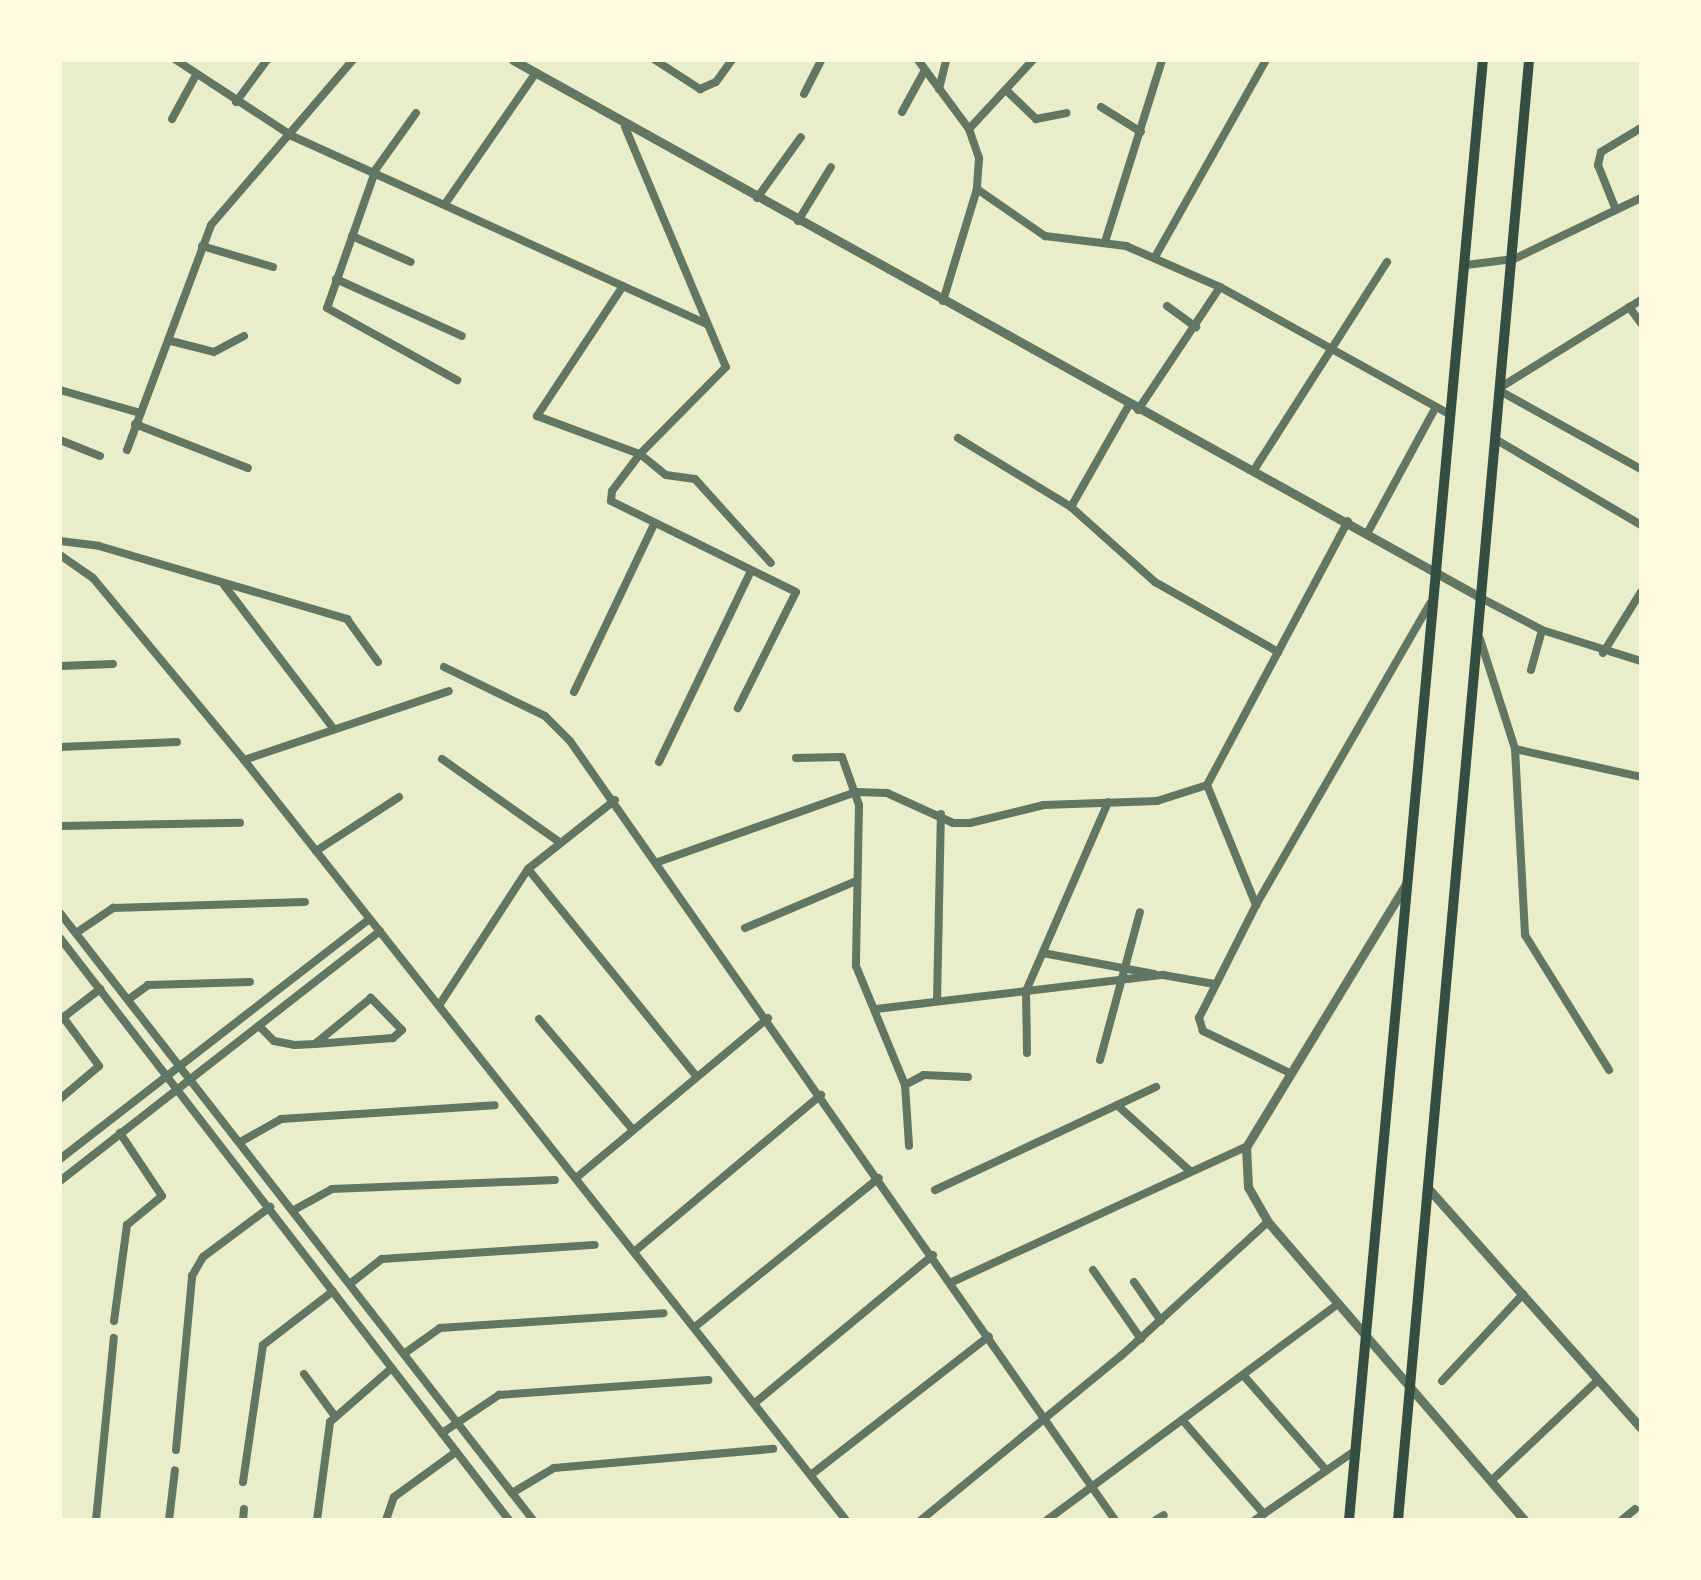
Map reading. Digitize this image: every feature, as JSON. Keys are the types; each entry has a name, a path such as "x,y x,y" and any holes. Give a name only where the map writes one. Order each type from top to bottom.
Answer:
{"main road":[{"path":"1349,1520 1483,60"},
{"path":"1398,1520 1478,596 1514,259 1530,60"}],"street":[{"path":"176,60 292,136 706,324"},
{"path":"236,102 267,60"},
{"path":"127,450 171,340 202,246 222,206 292,136 352,60"},
{"path":"513,60 625,127 1134,408 1348,520 1478,596 1542,630 1641,661"},
{"path":"655,60 700,89 716,82 732,60"},
{"path":"804,94 820,60"},
{"path":"918,60 969,129 979,158 977,189 944,301"},
{"path":"939,89 946,60"},
{"path":"969,129 1032,60"},
{"path":"1105,242 1162,60"},
{"path":"1155,257 1266,60"},
{"path":"902,112 925,70"},
{"path":"445,204 535,74"},
{"path":"172,119 196,75"},
{"path":"1006,90 1036,120 1066,114"},
{"path":"1101,106 1141,132"},
{"path":"416,113 374,174 326,308 457,380"},
{"path":"625,127 706,324 723,353 725,373 640,454 612,491 612,501 796,596 738,708"},
{"path":"1616,210 1598,165 1601,152 1641,128"},
{"path":"756,199 801,138"},
{"path":"798,220 831,167"},
{"path":"977,189 1045,236 1066,243 1105,242 1155,257 1220,287 1451,415"},
{"path":"1466,265 1514,259 1641,198"},
{"path":"352,236 412,262"},
{"path":"202,246 272,267"},
{"path":"1254,470 1335,350 1387,262"},
{"path":"336,279 462,336"},
{"path":"623,286 537,416 640,454 666,475 694,479 771,562"},
{"path":"1071,507 1134,408 1196,327 1220,287"},
{"path":"1641,300 1500,389 1641,470"},
{"path":"1167,306 1196,327"},
{"path":"1629,307 1641,323"},
{"path":"171,340 214,352 244,336"},
{"path":"60,390 140,412"},
{"path":"1368,532 1436,407"},
{"path":"135,424 248,468"},
{"path":"958,438 1071,507 1155,582 1278,652"},
{"path":"60,440 100,456"},
{"path":"1495,440 1641,525"},
{"path":"658,862 856,792 886,793 970,823 1044,805 1157,801 1207,784 1348,520"},
{"path":"574,692 654,524"},
{"path":"60,541 99,546 347,619 378,662"},
{"path":"60,555 94,578 244,760 846,1520"},
{"path":"659,762 752,571"},
{"path":"224,584 333,728"},
{"path":"1603,652 1641,592"},
{"path":"1290,1074 1199,1025 1214,984 1256,905 1434,597"},
{"path":"1476,625 1515,749 1525,935 1609,1070"},
{"path":"1531,670 1542,630"},
{"path":"60,666 113,664"},
{"path":"444,667 545,716 614,800 1115,1520"},
{"path":"244,760 450,691"},
{"path":"60,747 177,742"},
{"path":"1515,749 1641,776"},
{"path":"796,758 838,753 856,792 856,966 905,1085 909,1146"},
{"path":"442,759 558,841"},
{"path":"1207,784 1256,905"},
{"path":"316,852 399,797"},
{"path":"440,1004 528,870 558,841 614,800"},
{"path":"1027,1053 1026,991 1108,802"},
{"path":"936,1001 941,814"},
{"path":"60,826 240,823"},
{"path":"528,870 696,1076"},
{"path":"1408,879 1246,1148 1248,1187 1268,1222 1336,1305 1524,1520"},
{"path":"745,928 856,880"},
{"path":"76,933 113,908 305,902"},
{"path":"60,912 352,1283 532,1520"},
{"path":"1100,1060 1120,968 1140,912"},
{"path":"60,1159 369,919"},
{"path":"60,1181 380,931"},
{"path":"60,938 509,1520"},
{"path":"1043,953 1214,984"},
{"path":"876,1009 1163,975"},
{"path":"129,999 148,985 250,982"},
{"path":"60,1099 100,1066 62,1019 100,989"},
{"path":"259,1026 284,1045 316,1044 393,1038 402,1030 370,998 316,1044"},
{"path":"539,1018 633,1130"},
{"path":"576,1178 768,1018"},
{"path":"905,1085 924,1075 968,1078"},
{"path":"934,1190 1156,1087"},
{"path":"635,1252 822,1095"},
{"path":"242,1142 281,1119 495,1105"},
{"path":"1117,1105 1190,1171"},
{"path":"114,1321 128,1224 162,1196 120,1133"},
{"path":"952,1282 1246,1148"},
{"path":"696,1326 879,1178"},
{"path":"294,1210 332,1189 555,1180"},
{"path":"1427,1187 1641,1428"},
{"path":"176,1450 192,1276 203,1257 270,1208"},
{"path":"921,1520 1161,1321 1268,1222"},
{"path":"352,1283 382,1259 595,1245"},
{"path":"756,1402 933,1255"},
{"path":"1093,1270 1140,1339"},
{"path":"1134,1282 1161,1321"},
{"path":"243,1482 264,1345 332,1291"},
{"path":"1442,1381 1523,1294"},
{"path":"1047,1520 1184,1422 1336,1305"},
{"path":"404,1353 440,1328 662,1312"},
{"path":"812,1474 988,1336"},
{"path":"96,1520 114,1338"},
{"path":"316,1520 334,1415 392,1368"},
{"path":"304,1374 334,1415"},
{"path":"1244,1376 1326,1470"},
{"path":"442,1433 500,1396 708,1380"},
{"path":"1491,1481 1598,1380"},
{"path":"1184,1422 1264,1514"},
{"path":"512,1493 554,1468 773,1450"},
{"path":"1255,1520 1356,1450"},
{"path":"386,1520 394,1497 456,1452"},
{"path":"169,1520 174,1470"},
{"path":"243,1520 244,1509"},
{"path":"1622,1520 1635,1510"}]}
